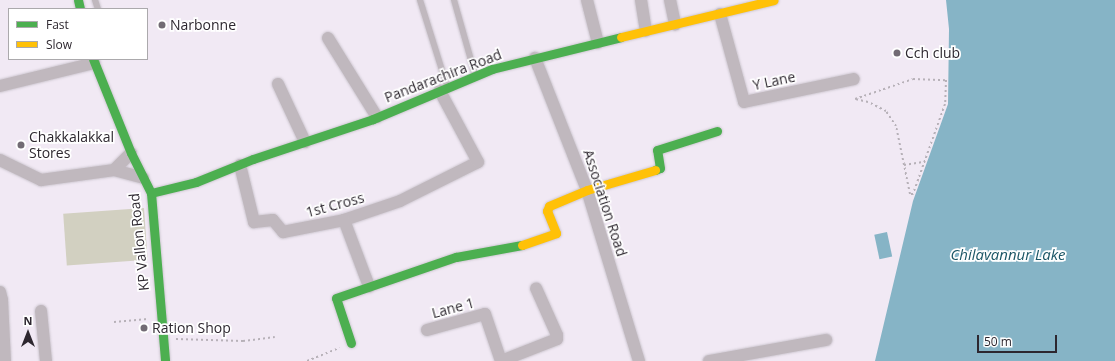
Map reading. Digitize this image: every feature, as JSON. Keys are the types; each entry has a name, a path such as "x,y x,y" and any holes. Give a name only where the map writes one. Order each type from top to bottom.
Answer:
{"street":[{"path":"588,0 598,43"},
{"path":"641,0 646,31"},
{"path":"670,0 675,24"},
{"name":"Pandarachira Road","path":"151,193 196,182 377,117 476,76 535,58 774,0"},
{"name":"Y Lane","path":"720,14 744,102 854,79"},
{"path":"328,38 377,117"},
{"name":"Association Road","path":"535,58 587,190 639,361"},
{"path":"0,86 94,61"},
{"name":"KP Vallon Road","path":"94,61 131,153 151,193 165,361"},
{"path":"278,84 305,142"},
{"name":"1st Cross","path":"240,165 254,222 273,220 282,232 344,220 400,201 478,162 444,89"},
{"path":"352,343 336,298 456,257 509,249 556,232 547,211 548,206 587,190 660,168 657,150 717,131"},
{"path":"114,170 131,153"},
{"path":"0,160 41,180 114,170 143,178"},
{"path":"344,220 369,286"},
{"path":"501,361 557,339 558,335 536,288"},
{"path":"0,292 2,300 5,361"},
{"path":"41,311 46,361"},
{"name":"Lane 1","path":"428,330 485,314 501,361"},
{"path":"709,361 826,340"}],"lane":[{"path":"420,0 444,89"},
{"path":"454,0 476,76"}],"path":[{"path":"913,79 946,80 945,104 923,162 913,194 910,194 904,165 896,126 886,111 868,102 855,99 913,79"},
{"path":"904,165 923,162"},
{"path":"114,322 161,317"},
{"path":"163,339 243,341 275,337"},
{"path":"307,361 352,343"}],"shaded area":[{"path":"144,208 148,260 67,266 63,214"}],"water":[{"name":"Chilavannur Lake","path":"946,0 1115,0 1115,361 875,361 913,201 948,104 949,29"},
{"path":"887,232 892,256 879,259 874,235"}],"traffic: fast":[{"path":"78,0 80,8"},
{"path":"151,193 196,182 253,159 373,119 492,69 621,37"},
{"path":"93,60 131,153 151,193 165,361"},
{"path":"655,170 660,168 657,150 717,131"},
{"path":"351,343 336,298 456,257 522,245"}],"traffic: slow":[{"path":"621,37 774,0"},
{"path":"522,245 556,233 547,211 549,206 587,190 655,170"}],"place":[{"name":"Narbonne","path":"162,25"},
{"name":"Cch club","path":"897,53"},
{"name":"Chakkalakkal Stores","path":"21,145"},
{"name":"Ration Shop","path":"144,328"}]}
